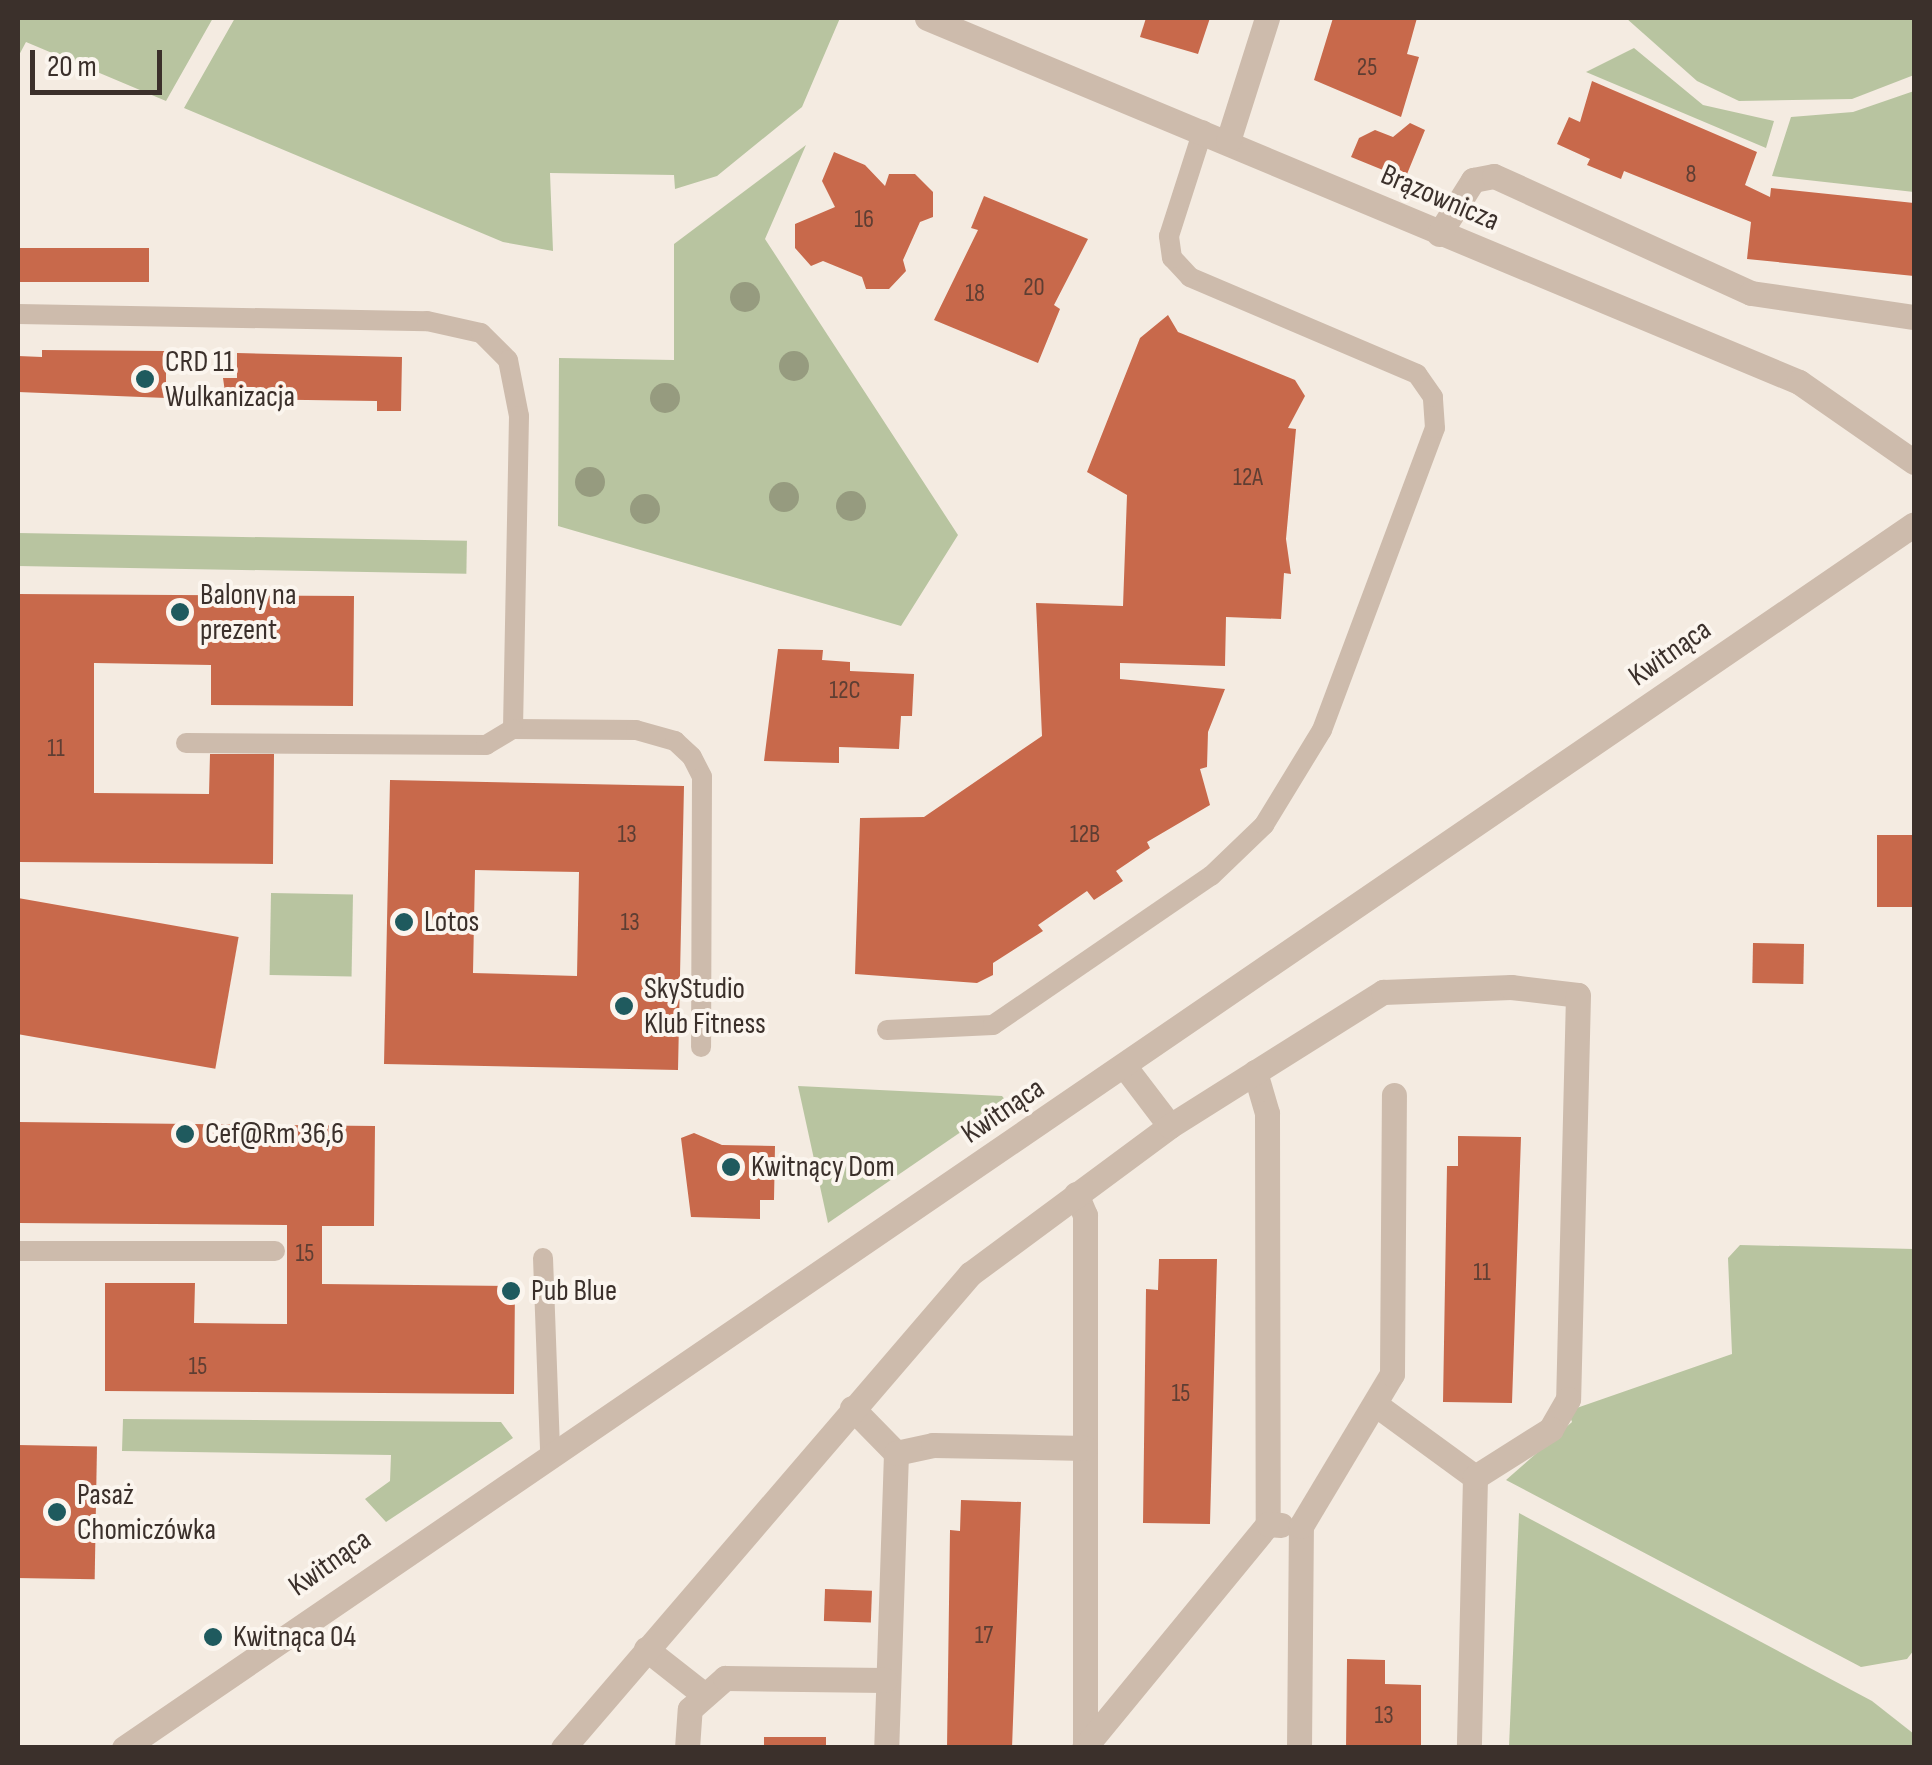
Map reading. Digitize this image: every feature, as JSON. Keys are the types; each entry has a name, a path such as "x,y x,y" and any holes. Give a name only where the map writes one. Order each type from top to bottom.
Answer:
{"street":[{"name":"Brązownicza","path":"927,18 1799,382 1914,462"},
{"path":"1228,141 1267,18"},
{"path":"1439,234 1472,180 1494,176 1751,293 1914,317"},
{"name":"Kwitnąca","path":"124,1748 550,1453 1125,1066 1914,524"},
{"path":"563,1748 970,1274 1170,1126 1383,992 1511,987 1578,995 1568,1399 1550,1428 1475,1477"},
{"path":"1125,1066 1170,1126"},
{"path":"1084,1747 1268,1524 1268,1113 1255,1072"},
{"path":"1298,1748 1301,1526 1392,1374 1394,1095"},
{"path":"1076,1194 1085,1215 1084,1747"},
{"path":"1375,1404 1475,1477"},
{"path":"852,1408 896,1453 885,1680 886,1748"},
{"path":"896,1453 932,1446 1084,1448"},
{"path":"1469,1748 1475,1477"},
{"path":"1268,1524 1301,1526"},
{"path":"646,1649 702,1694"},
{"path":"687,1748 690,1708 725,1678 885,1680"}],"lane":[{"path":"887,1030 993,1025 1211,876 1264,825 1322,730 1435,428 1433,397 1417,374 1190,277 1172,258 1169,236 1203,130"},
{"path":"18,314 426,320 481,333 508,360 517,391 513,729"},
{"path":"186,743 486,745 513,729 636,730 675,742 692,757 702,777 701,1047"},
{"path":"18,1251 275,1251"},
{"path":"543,1258 550,1453"}],"green space":[{"path":"18,18 213,18 166,101 26,42 18,57"},
{"path":"235,18 840,18 802,107 717,176 675,189 674,175 550,173 553,251 503,242 184,108"},
{"path":"1626,18 1914,18 1914,75 1852,99 1739,101 1697,81"},
{"path":"1634,48 1703,105 1774,121 1766,148 1586,72"},
{"path":"1914,91 1914,192 1772,176 1791,117 1853,112"},
{"path":"806,145 765,239 958,535 901,626 558,526 559,358 674,360 674,244"},
{"path":"18,533 467,541 466,574 18,566"},
{"path":"271,893 353,894 352,976 270,975"},
{"path":"798,1086 1002,1096 1006,1101 828,1223"},
{"path":"1740,1245 1914,1249 1914,1650 1907,1659 1861,1667 1506,1480 1572,1422 1568,1411 1732,1354 1728,1258"},
{"path":"123,1419 501,1422 513,1438 386,1522 365,1499 390,1481 391,1455 122,1451"},
{"path":"1519,1513 1872,1701 1914,1734 1914,1747 1509,1747"}],"building":[{"path":"1146,18 1210,18 1198,54 1140,37"},
{"path":"1333,18 1417,18 1407,54 1419,57 1401,117 1314,80"},
{"path":"1592,81 1757,152 1745,185 1770,197 1771,188 1914,203 1914,276 1747,259 1751,222 1624,171 1621,179 1587,165 1590,159 1557,144 1569,117 1580,122"},
{"path":"1410,123 1425,130 1405,179 1351,157 1359,138 1375,130 1393,137"},
{"path":"834,152 865,165 885,186 889,174 915,174 933,192 933,217 920,222 903,260 906,271 889,289 866,289 862,277 823,261 811,266 795,248 795,224 835,207 822,181"},
{"path":"984,196 1088,239 1054,305 1060,309 1038,363 934,320 978,230 971,228"},
{"path":"18,248 149,248 149,282 18,282"},
{"path":"1168,315 1178,332 1295,380 1305,396 1288,428 1296,429 1286,539 1291,574 1284,573 1281,619 1226,617 1225,666 1120,663 1120,679 1225,689 1208,732 1207,767 1200,769 1210,805 1147,842 1150,848 1116,871 1123,881 1094,900 1087,891 1038,925 1043,931 993,963 993,975 977,983 855,974 860,818 924,817 1042,736 1036,603 1123,606 1127,495 1087,472 1140,338"},
{"path":"42,350 166,351 166,398 18,392 18,356 42,357"},
{"path":"237,353 402,357 401,411 377,411 377,401 226,399 223,378 237,378"},
{"path":"18,594 354,596 353,706 211,705 211,665 94,663 94,793 209,794 210,754 274,754 273,864 18,862"},
{"path":"778,649 823,650 822,660 850,662 850,671 914,674 912,716 901,716 899,749 839,747 839,763 764,761"},
{"path":"390,780 684,786 678,1070 384,1064","holes":["475,870 579,872 577,976 473,973"]},
{"path":"1877,835 1914,835 1914,907 1877,907"},
{"path":"18,898 239,937 215,1069 18,1034"},
{"path":"1753,943 1804,944 1803,984 1752,983"},
{"path":"18,1122 375,1126 374,1226 322,1226 322,1284 515,1286 514,1394 105,1391 105,1283 195,1283 194,1323 287,1324 287,1225 18,1223"},
{"name":"Kwitnący Dom","path":"694,1133 722,1145 775,1146 774,1200 760,1200 760,1219 691,1217 681,1138"},
{"path":"1458,1136 1521,1137 1512,1403 1443,1402 1447,1166 1458,1166"},
{"path":"1159,1259 1217,1259 1210,1524 1143,1523 1146,1289 1158,1290"},
{"name":"Pasaż Chomiczówka","path":"18,1445 97,1446 95,1579 18,1578"},
{"path":"961,1500 1021,1502 1012,1748 947,1748 950,1530 960,1531"},
{"path":"825,1589 872,1591 871,1623 824,1621"},
{"path":"1347,1659 1385,1660 1385,1684 1421,1685 1421,1748 1346,1748"},
{"path":"764,1737 826,1737 826,1748 764,1748"}],"place":[{"name":"CRD 11 Wulkanizacja","path":"145,379"},
{"name":"Balony na prezent","path":"180,612"},
{"name":"Lotos","path":"404,922"},
{"name":"SkyStudio Klub Fitness","path":"624,1006"},
{"name":"Cef@Rm 36,6","path":"185,1134"},
{"name":"Kwitnący Dom","path":"731,1167"},
{"name":"Pub Blue","path":"511,1291"},
{"name":"Pasaż Chomiczówka","path":"57,1512"},
{"name":"Kwitnąca 04","path":"213,1637"}]}
